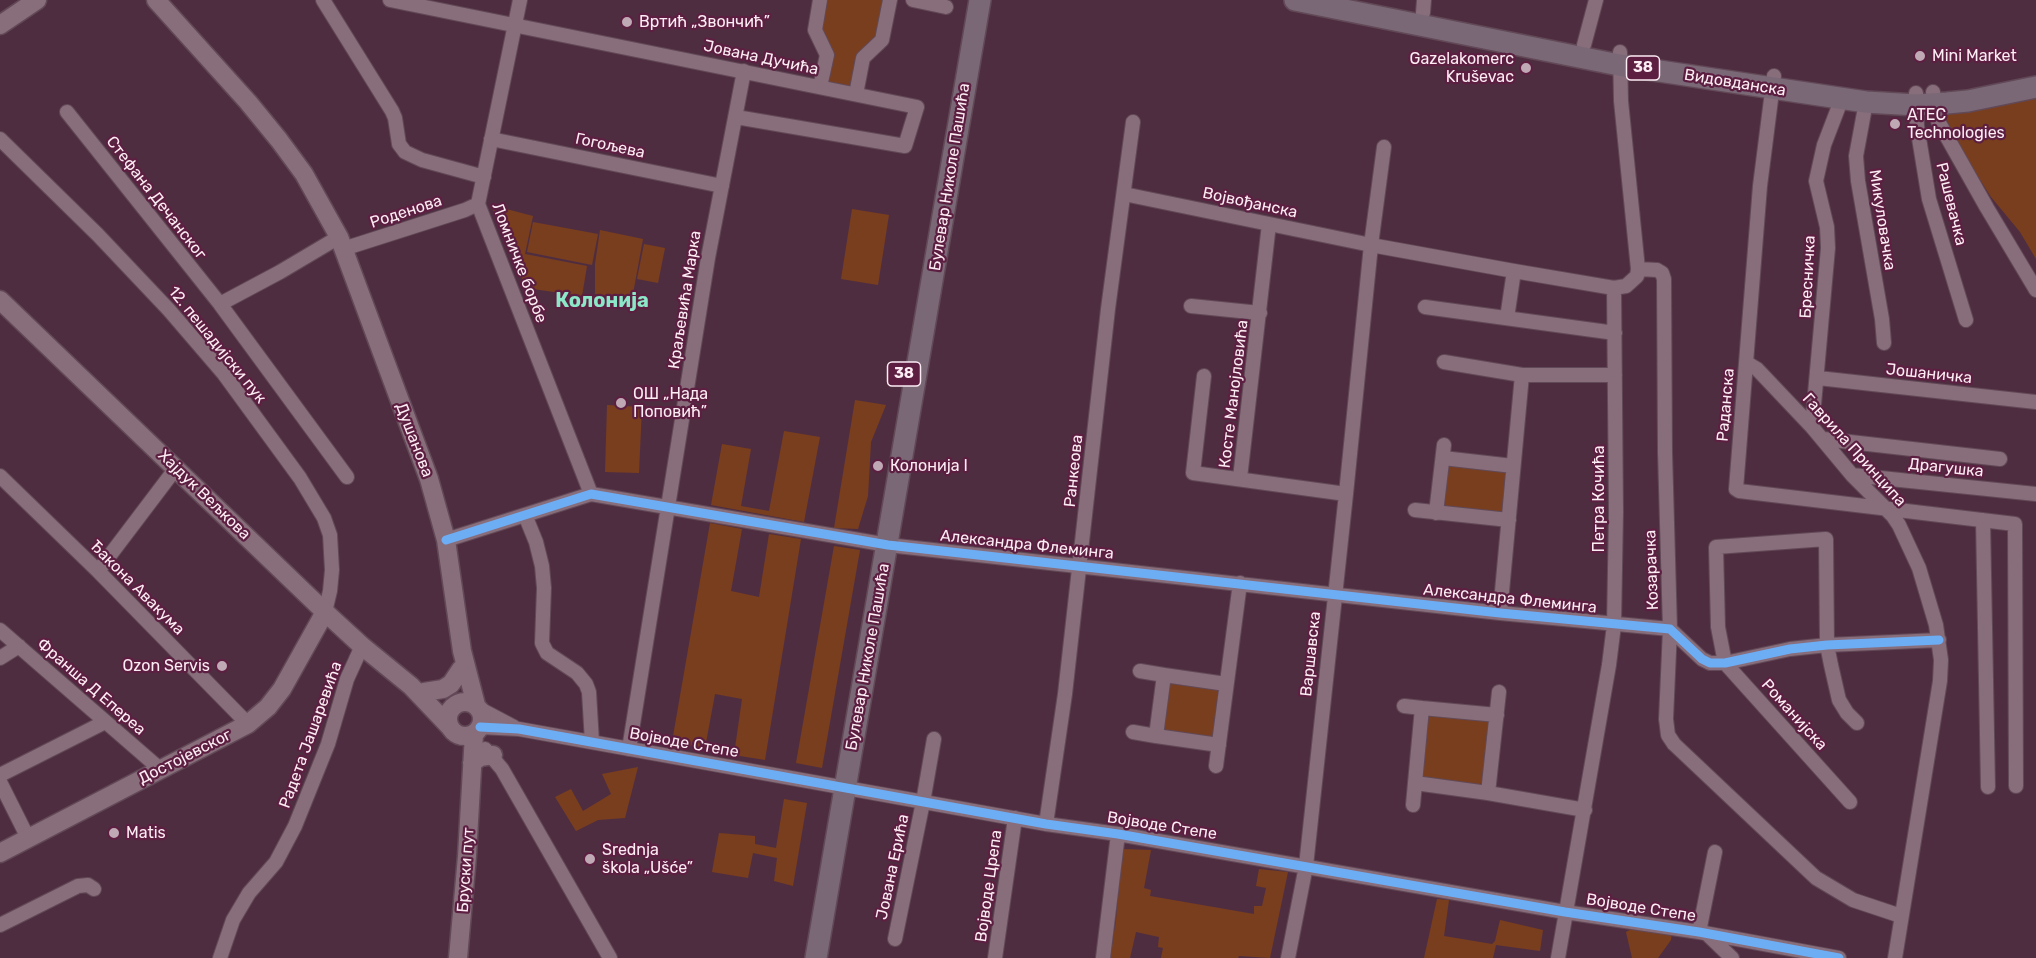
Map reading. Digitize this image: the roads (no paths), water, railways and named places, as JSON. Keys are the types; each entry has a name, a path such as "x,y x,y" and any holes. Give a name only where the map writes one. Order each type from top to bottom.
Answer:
{"main road":[{"path":"0,25 37,0"},
{"name":"Душанова","path":"156,0 279,140 304,174 341,243 429,479 446,540 461,660 472,718"},
{"name":"Булевар Николе Пашића","path":"881,544 980,0"},
{"name":"Видовданска","path":"1295,0 1413,11 1619,58 1773,82 1871,90 1924,98 1968,101 2036,74"},
{"name":"Видовданска","path":"1360,0 1584,45 1619,58"},
{"name":"Булевар Николе Пашића","path":"816,958 840,786 939,176 956,4"},
{"name":"Видовданска","path":"1773,82 1866,102 1924,98"},
{"name":"Видовданска","path":"1992,90 2036,87"},
{"name":"Хајдук Вељкова","path":"0,300 325,612 362,646 418,690"},
{"name":"Достојевског","path":"0,853 248,724 268,707 282,689 325,612"},
{"path":"418,690 443,689 451,684 461,660"},
{"path":"418,690 472,718"},
{"path":"418,690 450,728 462,736 472,718"},
{"path":"450,728 448,713 472,718"},
{"name":"Бруски пут","path":"458,958 467,856 472,718"},
{"name":"Бруски пут","path":"450,728 470,782"},
{"path":"472,762 493,755"},
{"name":"Булевар Николе Пашића","path":"805,958 840,786"}],"street":[{"path":"323,0 392,111 399,144 405,152 431,163 484,177"},
{"name":"Јована Дучића","path":"390,0 917,107 905,146 736,117"},
{"name":"Ломничке борбе","path":"520,0 478,204 591,494"},
{"path":"820,0 815,30 827,55 820,87"},
{"path":"856,94 862,58 882,40 890,0"},
{"path":"912,0 956,4"},
{"path":"1584,45 1596,0"},
{"path":"1614,288 1626,286 1633,281 1638,269 1619,58"},
{"name":"Краљевића Марка","path":"629,749 667,507 744,71"},
{"name":"Раданска","path":"1773,82 1760,186 1736,485 1738,491 2014,524 2016,786"},
{"name":"Бресничка","path":"1812,427 1828,248 1827,227 1816,182 1824,145 1842,98"},
{"path":"1924,98 2036,290"},
{"name":"Рашевачка","path":"1924,98 1929,199 1966,320"},
{"name":"Микуловачка","path":"1866,102 1856,156 1884,343"},
{"name":"Стефана Дечанског","path":"67,112 220,304 346,477"},
{"name":"Ранкеова","path":"1046,824 1081,566 1108,309 1132,122"},
{"name":"12. пешадијски пук","path":"0,139 176,317 224,375 300,478 324,518 330,536 332,570 325,612"},
{"name":"Гогољева","path":"491,139 722,186"},
{"path":"1371,245 1384,147"},
{"name":"Војвођанска","path":"1124,194 1371,245 1614,288"},
{"name":"Роденова","path":"341,243 465,210 478,204"},
{"name":"Косте Манојловића","path":"1240,478 1269,224"},
{"path":"220,304 341,243"},
{"name":"Варшавска","path":"1288,958 1306,866 1371,245"},
{"name":"Козарачка","path":"1638,269 1657,270 1662,273 1664,279 1665,452 1670,629 1666,718 1668,735 1674,744 1816,878 1853,900 1900,916"},
{"path":"1507,318 1514,272"},
{"name":"Петра Кочића","path":"1558,958 1610,665 1614,625 1616,546 1614,288"},
{"name":"Косте Манојловића","path":"1191,306 1260,313"},
{"path":"1425,307 1615,333"},
{"path":"1444,362 1522,375 1615,375"},
{"name":"Гаврила Принципа","path":"1747,363 1757,369 1824,439 1852,475 1899,525 1919,568 1939,640 1940,681 1895,958"},
{"path":"1500,613 1522,375"},
{"name":"Косте Манојловића","path":"1204,376 1193,473 1346,494"},
{"name":"Јошаничка","path":"1818,378 2036,402"},
{"name":"Драгушка","path":"1824,439 2001,459"},
{"path":"1436,513 1444,452 1513,466"},
{"path":"98,572 176,468"},
{"name":"Драгушка","path":"1852,475 2036,494"},
{"name":"Ђакона Авакума","path":"0,476 248,724"},
{"name":"Александра Флеминга","path":"446,540 591,494 881,544 1614,625"},
{"path":"1415,510 1509,520"},
{"path":"525,515 536,542 542,566 544,588 542,643 547,653 577,673 586,684 589,692 592,742"},
{"path":"1983,520 1988,787"},
{"path":"1725,663 1719,634 1716,547 1826,539 1827,645 1839,700 1857,723"},
{"path":"1216,766 1240,583"},
{"path":"1614,625 1670,629 1702,660 1710,663 1725,663 1790,649 1827,645 1939,640"},
{"name":"Франша Д Епереа","path":"0,630 160,769"},
{"path":"0,658 19,646"},
{"name":"Радета Јашаревића","path":"220,958 233,920 249,893 276,862 295,826 328,744 347,679 362,646"},
{"name":"Романијска","path":"1725,663 1850,802"},
{"path":"1140,671 1226,684"},
{"path":"1156,736 1164,675"},
{"path":"1488,793 1499,692"},
{"path":"1404,706 1497,715"},
{"path":"1413,805 1422,708"},
{"path":"472,718 486,738 493,755 610,958"},
{"name":"Војводе Степе","path":"472,718 519,729 1046,824 1118,834 1839,958"},
{"path":"0,775 105,722"},
{"path":"1133,732 1219,745"},
{"name":"Јована Ерића","path":"895,939 934,739"},
{"path":"0,782 28,838"},
{"path":"1415,783 1585,810"},
{"name":"Војводе Црепа","path":"995,958 1015,818"},
{"path":"1103,958 1118,834"},
{"name":"Војводе Степе","path":"1702,933 1715,852"},
{"path":"0,925 78,886 85,885 94,889"},
{"name":"Војводе Степе","path":"1702,933 1732,958"}],"place":[{"name":"Вртић „Звончић”","path":"627,22"},
{"name":"Mini Market","path":"1920,56"},
{"name":"Gazelakomerc Kruševac","path":"1526,68"},
{"name":"ATEC Technologies","path":"1895,124"},
{"name":"ОШ „Нада Поповић”","path":"621,403"},
{"name":"Колонија I","path":"878,466"},
{"name":"Ozon Servis","path":"222,666"},
{"name":"Matis","path":"114,833"},
{"name":"Srednja škola „Ušće”","path":"590,859"}],"district":[{"name":"Колонија","path":"602,301"}]}
